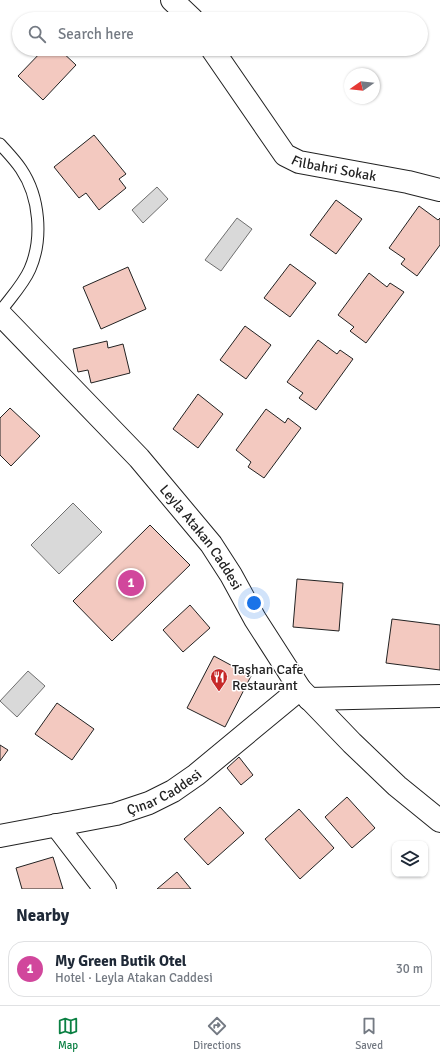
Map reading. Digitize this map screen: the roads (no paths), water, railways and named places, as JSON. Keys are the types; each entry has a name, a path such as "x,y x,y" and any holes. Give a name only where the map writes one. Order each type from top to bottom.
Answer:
{"street":[{"path":"172,0 185,12"},
{"name":"Filbahri Sokak","path":"217,56 285,155 299,162 408,182 440,190"},
{"name":"Leyla Atakan Caddesi","path":"0,313 139,458 211,544 232,575 255,619 304,694 397,786 440,821"},
{"path":"304,694 440,696"},
{"name":"Çınar Caddesi","path":"0,836 130,810 173,791 304,694"},
{"path":"56,826 105,889"}],"lane":[{"path":"0,144 21,169 30,187 38,230 35,255 29,270 0,313"}],"place":[{"name":"My Green Butik Otel","path":"131,583"},
{"name":"Taşhan Cafe Restaurant","path":"219,692"}]}
